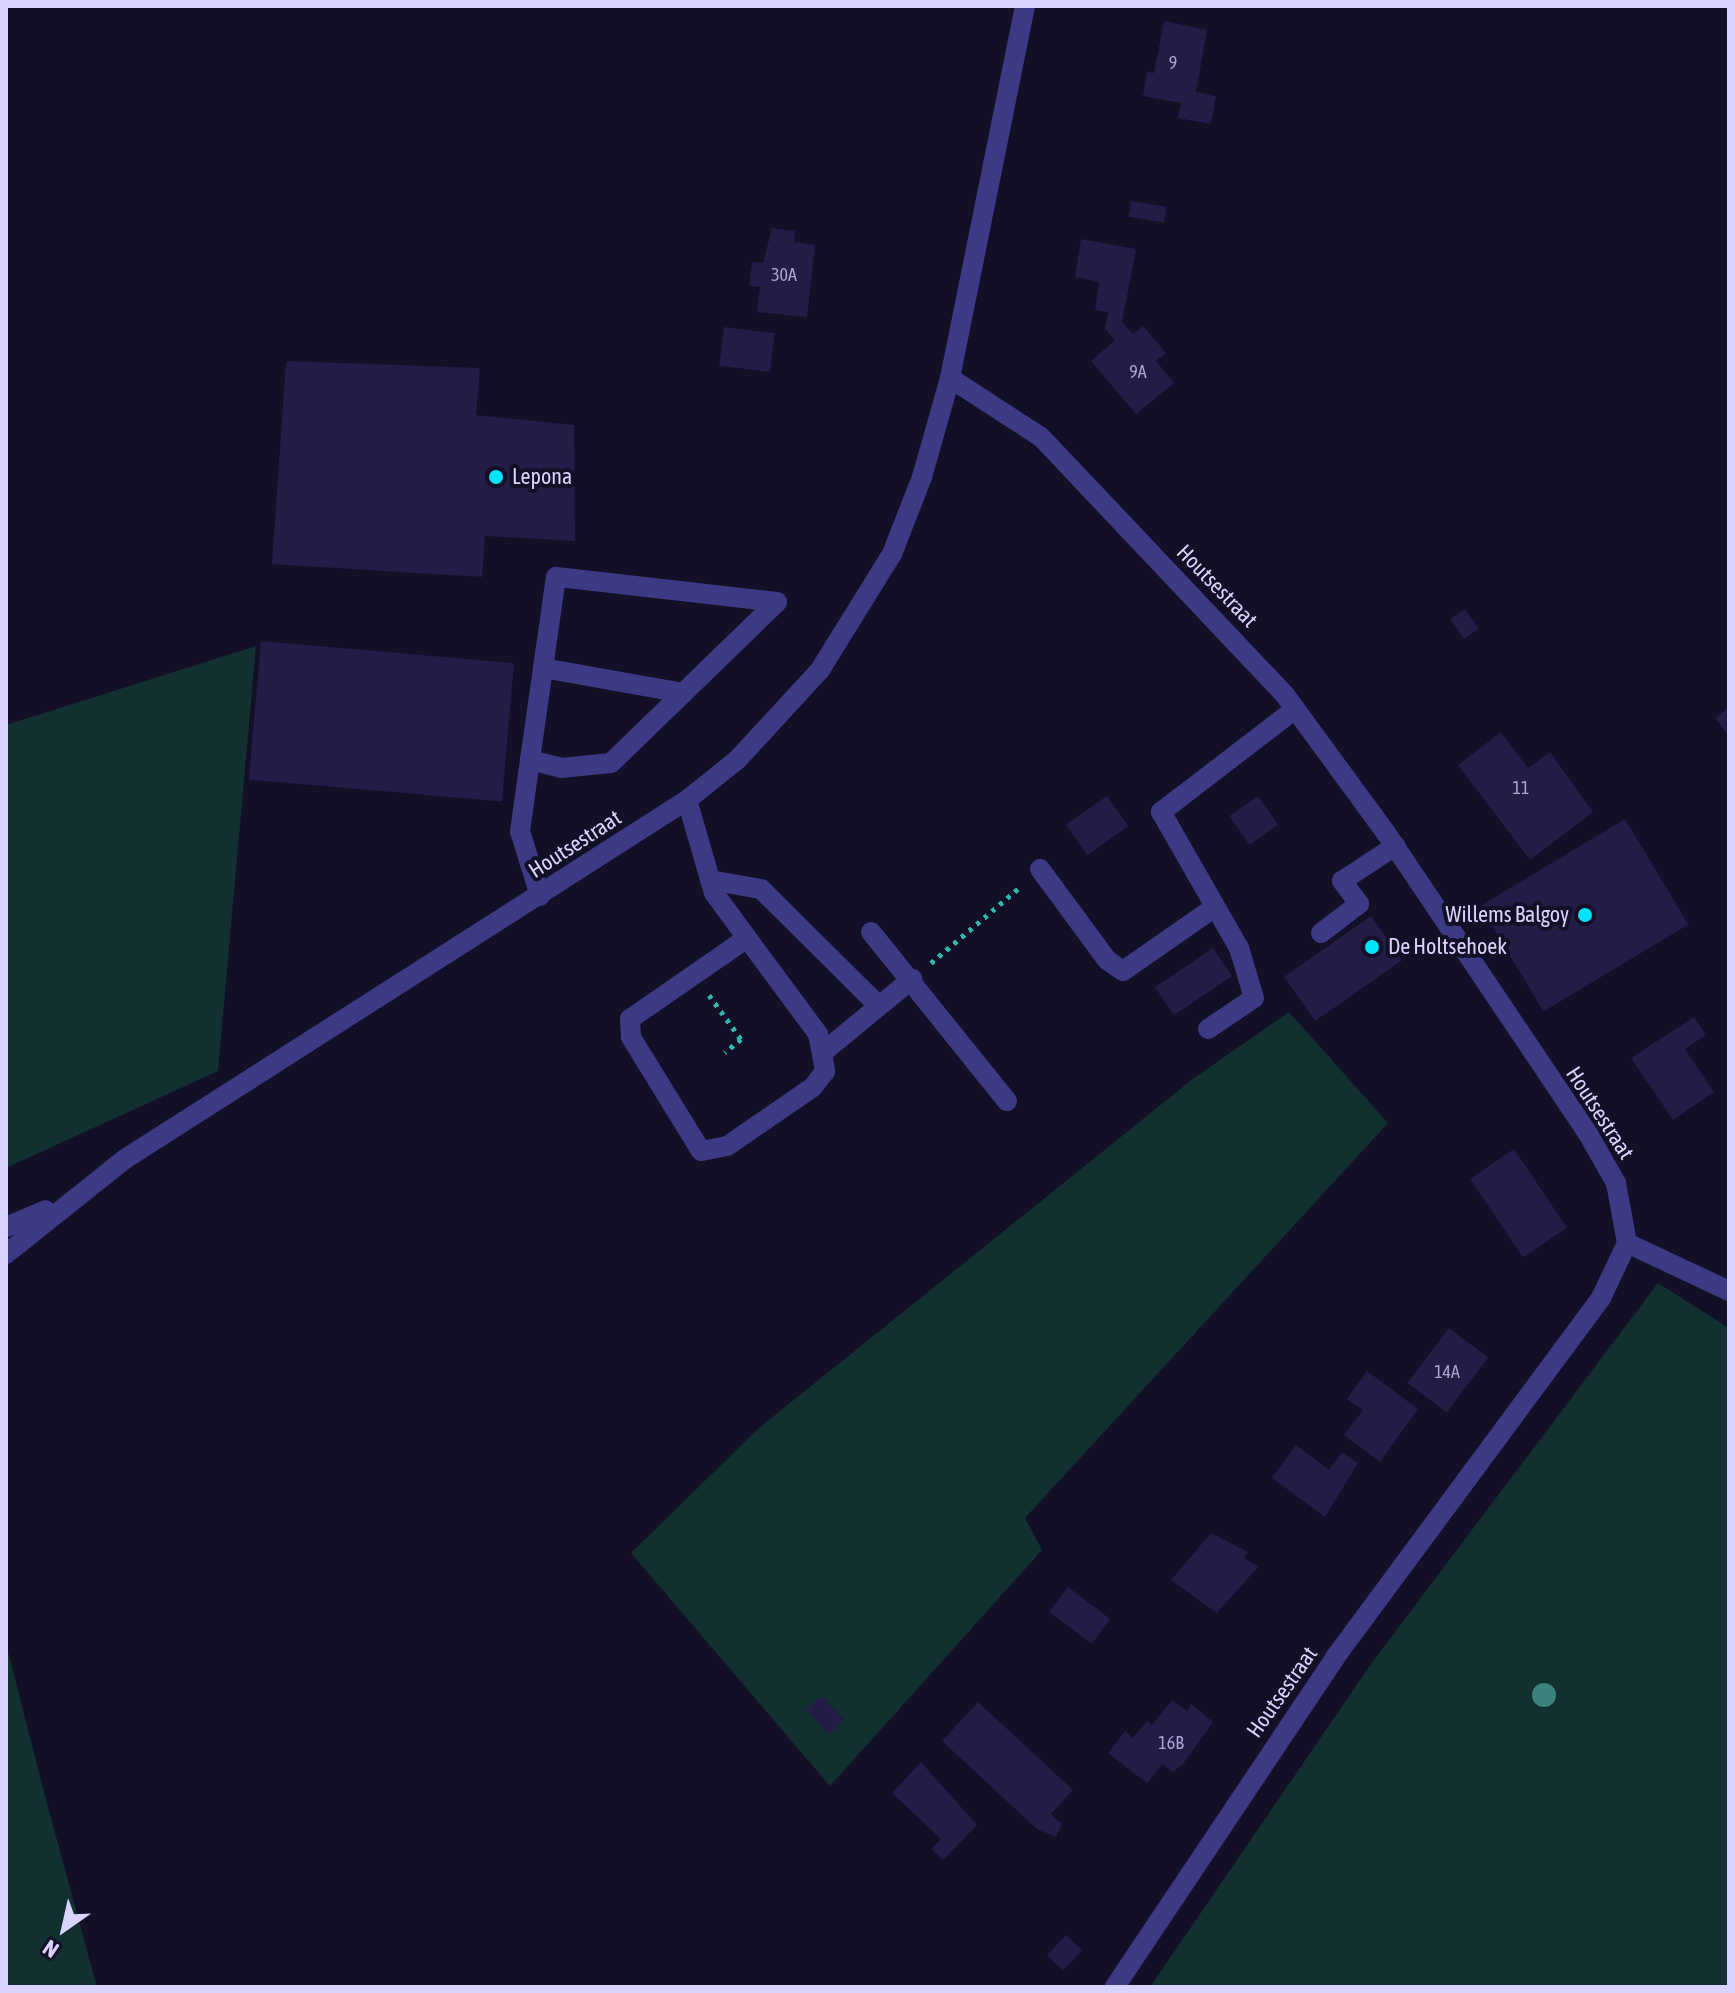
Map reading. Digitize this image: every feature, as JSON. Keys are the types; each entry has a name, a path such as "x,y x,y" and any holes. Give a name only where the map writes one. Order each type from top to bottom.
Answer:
{"street":[{"name":"Houtsestraat","path":"6,1254 61,1204 687,800 774,723 857,617 892,554 950,378 1025,6"},
{"name":"Houtsestraat","path":"950,378 1041,437 1295,709 1395,846 1587,1132 1616,1183 1627,1243 1601,1298 1335,1658 1115,1987"},
{"path":"530,760 561,768 611,763 777,602 556,577 543,668 530,760 520,831 540,896"},
{"path":"543,668 684,693"},
{"path":"1208,1029 1254,998 1239,948 1161,812 1295,709"},
{"path":"687,800 710,880 747,938 818,1034 825,1071 813,1087 727,1146 701,1151 631,1037 630,1019 747,938"},
{"path":"1321,933 1359,904 1342,881 1395,846"},
{"path":"1040,869 1107,960 1123,971 1215,907"},
{"path":"710,880 761,889 879,1006"},
{"path":"871,932 912,979 1007,1101"},
{"path":"822,1053 912,979"},
{"name":"Houtsestraat","path":"6,1227 61,1204"},
{"path":"1627,1243 1729,1291"}],"path":[{"path":"912,979 1040,869"},
{"path":"694,975 741,1039 725,1052"}],"green space":[{"path":"256,646 218,1071 6,1168 6,725"},
{"path":"1289,1012 1388,1123 1025,1518 1042,1550 830,1786 631,1553 759,1428 1194,1078"},
{"path":"1658,1283 1729,1328 1729,1987 1150,1987 1371,1664"},
{"path":"6,1644 48,1807 97,1987 6,1987"}],"building":[{"path":"1164,21 1207,30 1196,92 1216,96 1211,124 1178,118 1181,103 1143,96 1147,71 1154,73"},
{"path":"1131,201 1167,207 1164,222 1128,217"},
{"path":"772,228 795,231 794,242 815,245 807,317 757,312 760,287 749,286 752,262 763,263"},
{"path":"1081,239 1136,249 1122,322 1133,334 1143,326 1166,353 1156,361 1174,383 1136,414 1091,361 1115,340 1105,329 1108,312 1095,310 1099,282 1075,277"},
{"path":"724,327 775,333 770,372 719,366"},
{"path":"286,361 480,368 476,415 574,425 575,541 485,536 482,577 272,564"},
{"path":"1465,609 1479,629 1464,639 1450,619"},
{"path":"261,641 514,663 502,802 249,779"},
{"path":"1729,707 1729,736 1715,718"},
{"path":"1501,732 1528,768 1550,752 1593,812 1530,860 1458,765"},
{"path":"1107,796 1128,826 1087,855 1066,825"},
{"path":"1258,796 1278,825 1249,845 1229,816"},
{"name":"Willems Balgoy","path":"1625,819 1688,924 1543,1011 1480,906"},
{"path":"1371,916 1402,960 1315,1021 1284,977"},
{"path":"1213,948 1232,976 1174,1015 1155,987"},
{"path":"1694,1017 1706,1035 1685,1049 1714,1092 1673,1120 1631,1058"},
{"path":"1514,1149 1567,1228 1523,1257 1470,1179"},
{"path":"1449,1328 1488,1357 1447,1413 1407,1383"},
{"path":"1367,1371 1418,1409 1380,1462 1344,1435 1363,1410 1347,1399"},
{"path":"1296,1445 1329,1470 1342,1452 1358,1463 1325,1517 1272,1478"},
{"path":"1211,1533 1248,1552 1244,1558 1258,1567 1217,1613 1171,1580"},
{"path":"1068,1587 1110,1619 1092,1644 1049,1612"},
{"path":"821,1696 844,1719 829,1734 806,1711"},
{"path":"1172,1700 1187,1711 1191,1704 1213,1722 1183,1764 1173,1772 1162,1764 1147,1783 1108,1753 1125,1731 1133,1738 1147,1721 1152,1725"},
{"path":"978,1702 1073,1790 1051,1814 1062,1824 1056,1837 1037,1829 942,1741"},
{"path":"921,1762 977,1825 943,1860 931,1849 941,1839 892,1793"},
{"path":"1066,1935 1082,1950 1063,1970 1047,1955"}],"place":[{"name":"Lepona","path":"496,477"},
{"name":"Willems Balgoy","path":"1585,915"},
{"name":"De Holtsehoek","path":"1372,947"}]}
